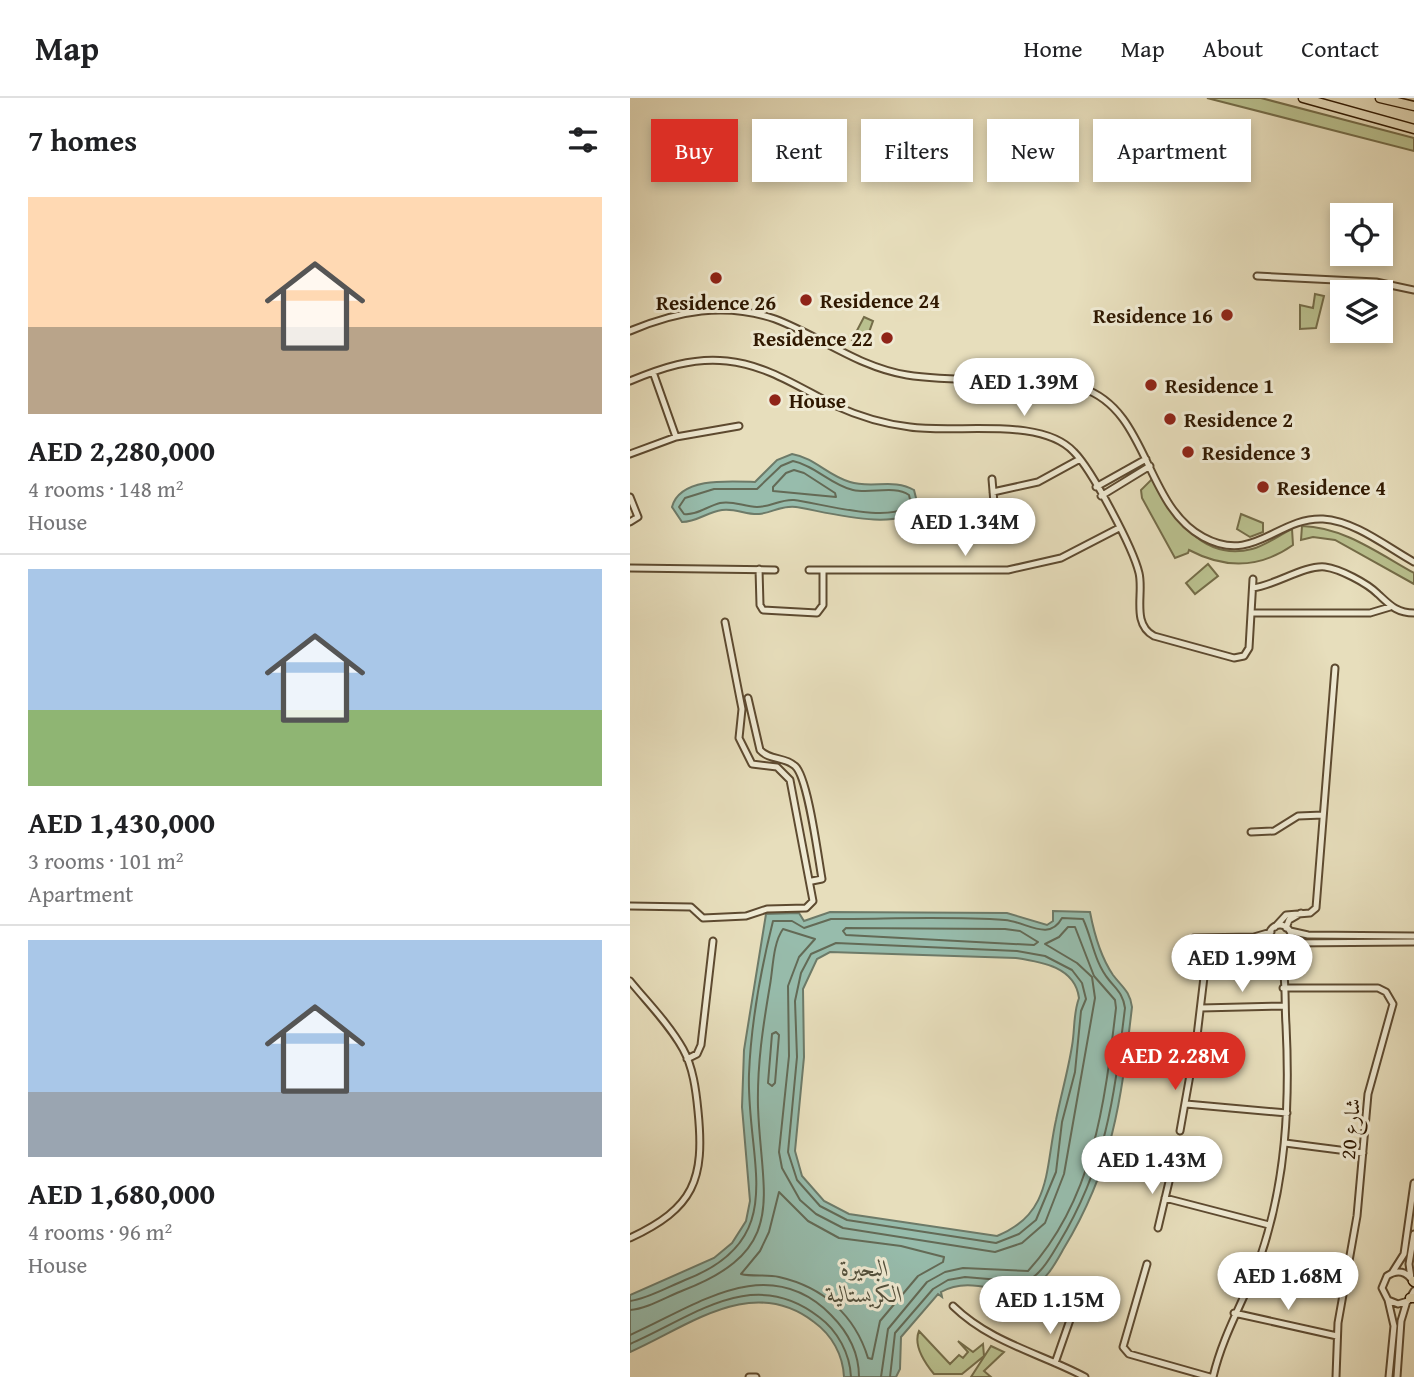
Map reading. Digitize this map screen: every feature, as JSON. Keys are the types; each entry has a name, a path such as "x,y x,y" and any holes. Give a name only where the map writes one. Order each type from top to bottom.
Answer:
{"main road":[{"path":"1303,98 1414,129"},
{"path":"1380,98 1414,106"}],"street":[{"path":"1257,276 1377,282 1414,290"},
{"path":"630,331 666,316 698,310 743,311 778,321 852,358 896,372 940,379 1075,386 1095,393 1115,409 1184,522 1210,540 1225,545 1249,545 1300,522 1329,520 1348,526 1414,562"},
{"path":"630,381 694,361 739,362 765,370 867,418 920,429 1038,432 1062,442 1080,459 1136,562 1140,583 1141,621 1151,634 1239,658 1249,648 1253,579"},
{"path":"653,372 676,438"},
{"path":"630,454 676,438 739,426"},
{"path":"993,492 1038,482 1080,459"},
{"path":"1096,487 1146,459"},
{"path":"1101,496 1150,466"},
{"path":"1119,474 1124,482"},
{"path":"992,479 996,527"},
{"path":"630,497 638,517 630,522"},
{"path":"809,570 1008,570 1061,558 1119,528"},
{"path":"1253,588 1283,581 1309,568 1324,567 1338,571 1374,591 1390,607"},
{"path":"630,568 775,570"},
{"path":"759,569 760,605 763,610 810,615 822,607 824,570"},
{"path":"1380,609 1382,600"},
{"path":"1251,613 1370,613 1390,607 1414,613"},
{"path":"630,906 691,907 702,918 746,916 767,909 809,906 814,897 790,780 777,767 752,764 739,741 742,709 725,622"},
{"path":"1282,961 1274,944 1273,929 1286,915 1310,914 1316,908 1335,668"},
{"path":"748,698 760,750 769,757 791,763 803,779 822,879 812,881"},
{"path":"1251,832 1274,831 1298,816 1324,815"},
{"path":"1147,1264 1123,1347 1129,1354 1211,1377 1234,1313 1259,1259 1269,1226 1285,1143 1287,1113 1282,961 1288,944 1289,920 1301,914"},
{"path":"1254,937 1273,929 1288,929 1308,936 1414,936"},
{"path":"1357,936 1357,943"},
{"path":"1194,938 1254,937 1274,944 1414,942"},
{"path":"687,1059 697,1054 701,1045 713,941"},
{"path":"1197,1036 1204,977"},
{"path":"630,981 670,1030 687,1059 699,1117 700,1159 697,1178 690,1194 675,1212 630,1238"},
{"name":"شارع 20","path":"1283,988 1378,988 1392,999 1393,1013 1368,1094 1357,1216 1341,1299 1336,1377"},
{"path":"1201,1008 1284,1006"},
{"path":"1180,1131 1194,1058"},
{"path":"1186,1104 1287,1113"},
{"path":"1285,1143 1363,1153"},
{"path":"1158,1228 1172,1169"},
{"path":"1389,1377 1394,1325 1382,1285 1404,1254 1414,1183"},
{"path":"1165,1198 1269,1226"},
{"path":"1397,1377 1401,1321 1412,1289 1409,1264 1414,1234"},
{"path":"1392,1273 1402,1272 1412,1289"},
{"path":"1388,1300 1398,1304 1412,1289"},
{"path":"953,1306 990,1334 1085,1377"},
{"path":"1234,1313 1337,1336"},
{"path":"1055,1363 1071,1317"},
{"path":"749,1377 756,1377"}],"shaded area":[{"path":"1207,98 1261,98 1414,138 1414,151"},
{"path":"1315,294 1324,296 1316,328 1300,329 1300,305 1313,308"},
{"path":"864,317 873,321 864,346 852,340"},
{"path":"1152,479 1191,533 1218,549 1252,549 1292,529 1293,545 1267,559 1242,564 1216,561 1189,550 1188,553 1175,558 1142,498 1141,490"},
{"path":"1241,514 1263,523 1263,532 1250,537 1237,529"},
{"path":"1302,526 1332,531 1360,542 1414,573 1414,584 1335,540 1313,537 1301,540"},
{"path":"1208,564 1218,576 1195,594 1186,583"},
{"path":"919,1331 950,1364 959,1355 963,1358 968,1352 958,1341 973,1352 983,1344 984,1356 962,1374 934,1374 919,1348"},
{"path":"991,1346 1004,1352 984,1371 991,1377 971,1377"}],"water":[{"path":"792,454 808,459 850,482 906,486 914,490 918,506 909,514 896,519 842,516 791,507 759,514 722,510 682,522 672,507 677,497 695,486 720,482 755,482 777,460"},
{"name":"البحيرة الكريستالية","path":"1053,911 1090,912 1104,960 1127,993 1132,1007 1119,1102 1105,1160 1081,1218 1046,1276 1036,1285 1020,1291 965,1285 941,1292 942,1297 938,1294 901,1337 900,1369 896,1377 844,1377 839,1353 820,1327 791,1308 767,1303 721,1309 630,1352 630,1295 714,1258 732,1243 746,1221 750,1201 742,1107 744,1050 766,914 799,913 804,921 830,912 1007,913 1047,925 1053,921","holes":["830,952 1016,958 1046,964 1064,973 1071,979 1079,998 1047,1172 1037,1203 1028,1215 1015,1227 997,1236 849,1214 824,1201 802,1176 795,1151 804,1057 803,989 817,959"]}],"place":[{"name":"Residence 26","path":"716,278"},
{"name":"Residence 24","path":"806,300"},
{"name":"Residence 16","path":"1227,315"},
{"name":"Residence 22","path":"887,338"},
{"name":"Residence 1","path":"1151,385"},
{"name":"House","path":"775,400"},
{"name":"Residence 2","path":"1170,419"},
{"name":"Residence 3","path":"1188,452"},
{"name":"Residence 4","path":"1263,487"}]}
